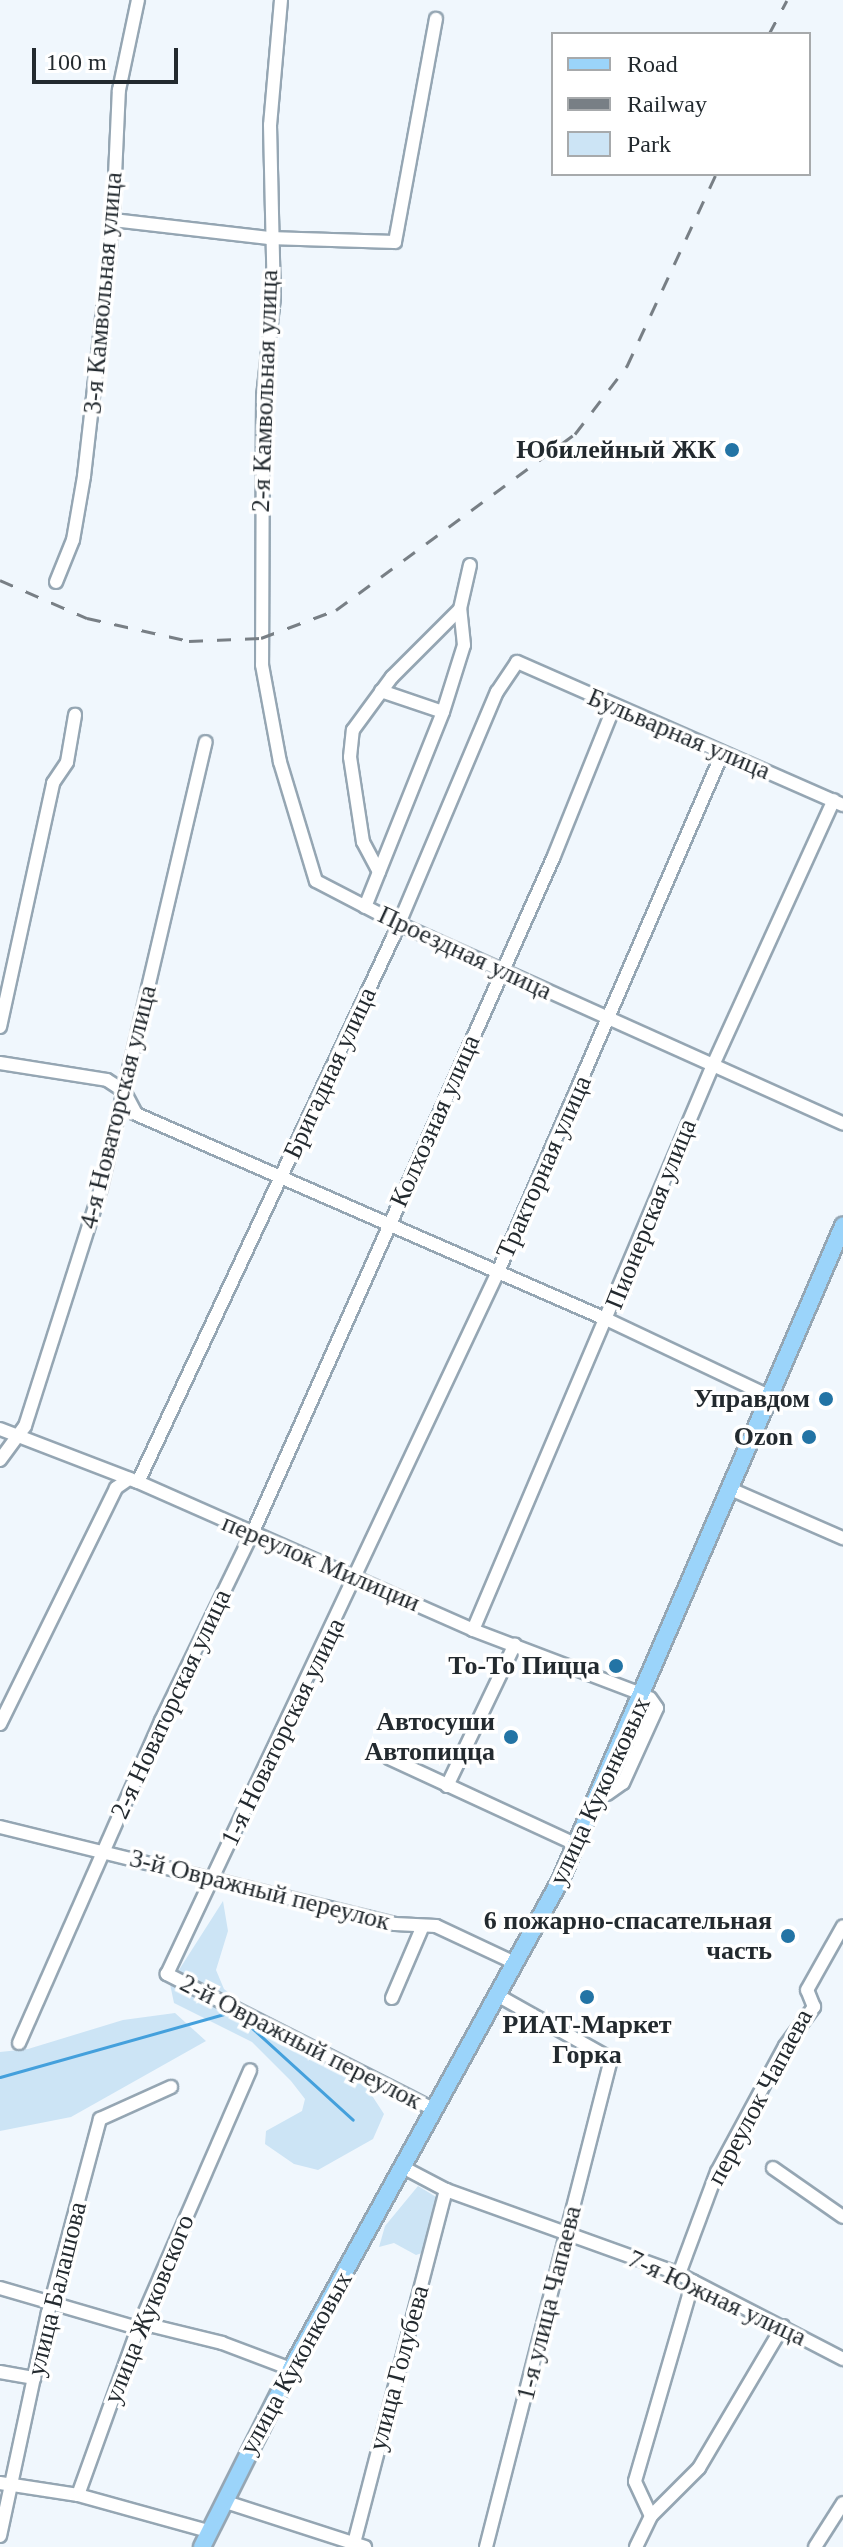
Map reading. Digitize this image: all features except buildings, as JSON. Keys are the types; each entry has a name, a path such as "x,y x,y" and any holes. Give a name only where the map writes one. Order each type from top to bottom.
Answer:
{"main road":[{"name":"улица Куконковых","path":"734,1491 843,1226"},
{"name":"улица Куконковых","path":"206,2542 504,1999 607,1794 734,1491 843,1243"},
{"name":"улица Куконковых","path":"206,2542 291,2369 577,1845 647,1697"}],"street":[{"name":"3-я Камвольная улица","path":"56,582 80,503 113,220 119,90 138,0"},
{"name":"2-я Камвольная улица","path":"261,638 263,396 274,297 269,238 270,125 281,0"},
{"path":"113,220 269,238 395,242 436,19"},
{"path":"365,907 443,712 464,645 460,609 470,565"},
{"path":"379,872 363,842 350,757 353,730 381,691 460,609"},
{"name":"Проездная улица","path":"261,638 280,762 316,881 399,924 843,1124"},
{"name":"Бульварная улица","path":"517,662 722,754 839,802"},
{"name":"Бригадная улица","path":"0,1724 116,1488 134,1481 282,1177 399,924 497,692 517,662"},
{"path":"381,691 443,712"},
{"name":"Колхозная улица","path":"252,1534 614,707"},
{"path":"0,1027 53,783 67,762 75,715"},
{"name":"4-я Новаторская улица","path":"0,1460 20,1433 65,1308 124,1091 206,742"},
{"name":"Тракторная улица","path":"359,1576 498,1272 722,754"},
{"name":"Пионерская улица","path":"473,1630 608,1320 713,1065 839,802"},
{"path":"0,1063 107,1080 124,1091 136,1114 608,1320 771,1397"},
{"name":"переулок Милиции","path":"0,1429 20,1433 252,1534 359,1576 473,1630 647,1697"},
{"path":"734,1491 843,1538"},
{"name":"2-я Новаторская улица","path":"19,2043 32,2006 252,1534"},
{"name":"1-я Новаторская улица","path":"167,1974 359,1576"},
{"path":"447,1786 515,1644"},
{"path":"389,1758 577,1845"},
{"name":"3-й Овражный переулок","path":"0,1827 422,1928 436,1926 515,1963"},
{"name":"переулок Чапаева","path":"679,2274 717,2172 785,2046 814,2007 807,1990 843,1926"},
{"path":"392,1998 422,1928"},
{"name":"2-й Овражный переулок","path":"167,1974 435,2110"},
{"name":"1-я улица Чапаева","path":"486,2547 611,2059 504,1999"},
{"name":"улица Жуковского","path":"78,2495 138,2328 250,2070"},
{"name":"улица Балашова","path":"0,2536 5,2484 100,2119 171,2087"},
{"path":"773,2168 843,2217"},
{"name":"7-я Южная улица","path":"410,2171 446,2190 679,2274 843,2359"},
{"name":"улица Голубева","path":"357,2546 446,2190"},
{"path":"651,2516 635,2481 693,2281"},
{"path":"0,2288 55,2300 138,2328 153,2326 222,2343 291,2369"},
{"path":"636,2547 651,2516 699,2468 783,2326"},
{"path":"0,2372 34,2378"},
{"path":"5,2484 78,2495 206,2542"},
{"path":"229,2503 357,2546"},
{"path":"815,2547 843,2503"}],"green space":[{"path":"223,1901 228,1931 216,1970 224,1989 298,2047 367,2088 384,2114 373,2139 318,2170 294,2164 265,2144 266,2131 302,2111 305,2099 291,2081 252,2042 174,2003 170,1984"},
{"path":"175,2013 206,2041 71,2117 0,2131 0,2052 28,2049 123,2020"},
{"path":"418,2186 438,2198 425,2252 416,2255 394,2243 379,2247 385,2226"}],"waterway":[{"path":"0,2077 232,2012"},
{"path":"241,2018 353,2120"}],"railway":[{"path":"770,32 787,0"},
{"path":"0,580 87,618 189,641 261,638 336,610 575,434 627,366 715,176"}],"place":[{"name":"Юбилейный ЖК","path":"732,450"},
{"name":"Управдом","path":"826,1399"},
{"name":"Ozon","path":"809,1437"},
{"name":"То-То Пицца","path":"616,1666"},
{"name":"Автосуши Автопицца","path":"511,1737"},
{"name":"6 пожарно-спасательная часть","path":"788,1936"},
{"name":"РИАТ-Маркет Горка","path":"587,1997"}]}
